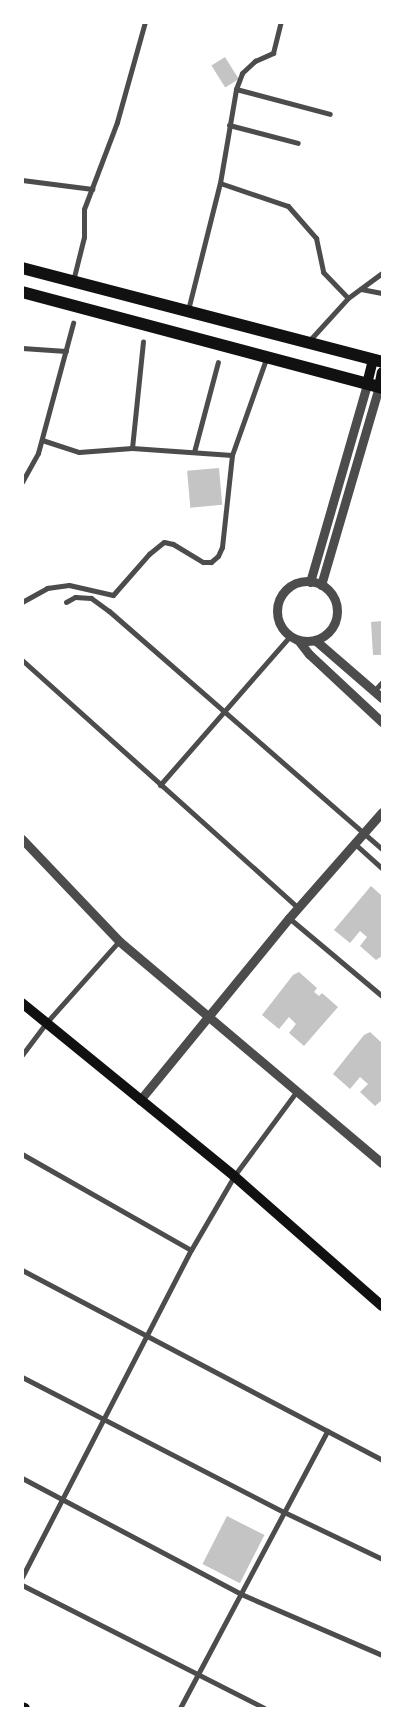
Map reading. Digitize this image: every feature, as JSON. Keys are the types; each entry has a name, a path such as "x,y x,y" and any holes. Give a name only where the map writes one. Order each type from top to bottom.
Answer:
{"main road":[{"path":"22,268 378,361 376,386"},
{"path":"22,292 376,386"},
{"path":"376,386 382,372"},
{"path":"22,1003 234,1176 382,1306"}],"street":[{"path":"73,281 84,237 84,209 117,122 145,22"},
{"path":"187,311 220,183 236,89 242,73 255,62 273,53 281,22"},
{"path":"236,89 330,114"},
{"path":"229,125 298,143"},
{"path":"22,180 92,189"},
{"path":"220,183 288,206 316,238 323,272 348,298"},
{"path":"308,342 348,298 382,273"},
{"path":"361,289 382,293"},
{"path":"22,482 42,440 73,323"},
{"path":"132,448 143,342"},
{"path":"22,348 66,351"},
{"path":"22,602 47,588 69,585 113,595 149,554 164,542 173,544 208,563 218,556 222,547 232,455 268,356"},
{"path":"194,452 218,362"},
{"path":"310,582 376,386"},
{"path":"321,585 376,386"},
{"path":"42,440 79,452 132,448 232,455"},
{"path":"315,640 331,629 336,610 329,592 321,585 310,582 291,586 278,601 278,620 309,654 382,722"},
{"path":"66,602 75,597 91,598 382,849"},
{"path":"294,638 315,640 382,698"},
{"path":"160,785 223,710 294,638"},
{"path":"22,660 298,908"},
{"path":"374,691 382,682"},
{"path":"140,1100 289,918 382,812"},
{"path":"22,839 120,941 207,1017 382,1162"},
{"path":"355,844 382,868"},
{"path":"289,918 382,996"},
{"path":"22,1055 46,1023 120,941"},
{"path":"22,1577 149,1338 191,1250 234,1176 297,1090"},
{"path":"22,1154 191,1250"},
{"path":"22,1270 382,1460"},
{"path":"22,1377 284,1512 382,1559"},
{"path":"180,1708 327,1431"},
{"path":"22,1478 241,1594 382,1655"},
{"path":"22,1585 264,1708"}],"building":[{"path":"225,57 239,79 225,88 211,65"},
{"path":"219,468 222,505 190,508 187,471"},
{"path":"382,621 382,655 373,655 371,622"},
{"path":"371,886 382,896 382,956 376,960 360,946 367,937 360,931 350,943 334,930"},
{"path":"299,972 317,988 314,992 319,996 322,993 338,1007 304,1046 289,1033 296,1024 289,1017 279,1029 262,1015 293,975"},
{"path":"370,1032 382,1043 382,1100 375,1106 360,1092 368,1084 360,1077 350,1089 333,1074 364,1035"},
{"path":"227,1516 264,1535 240,1583 202,1564"}]}
